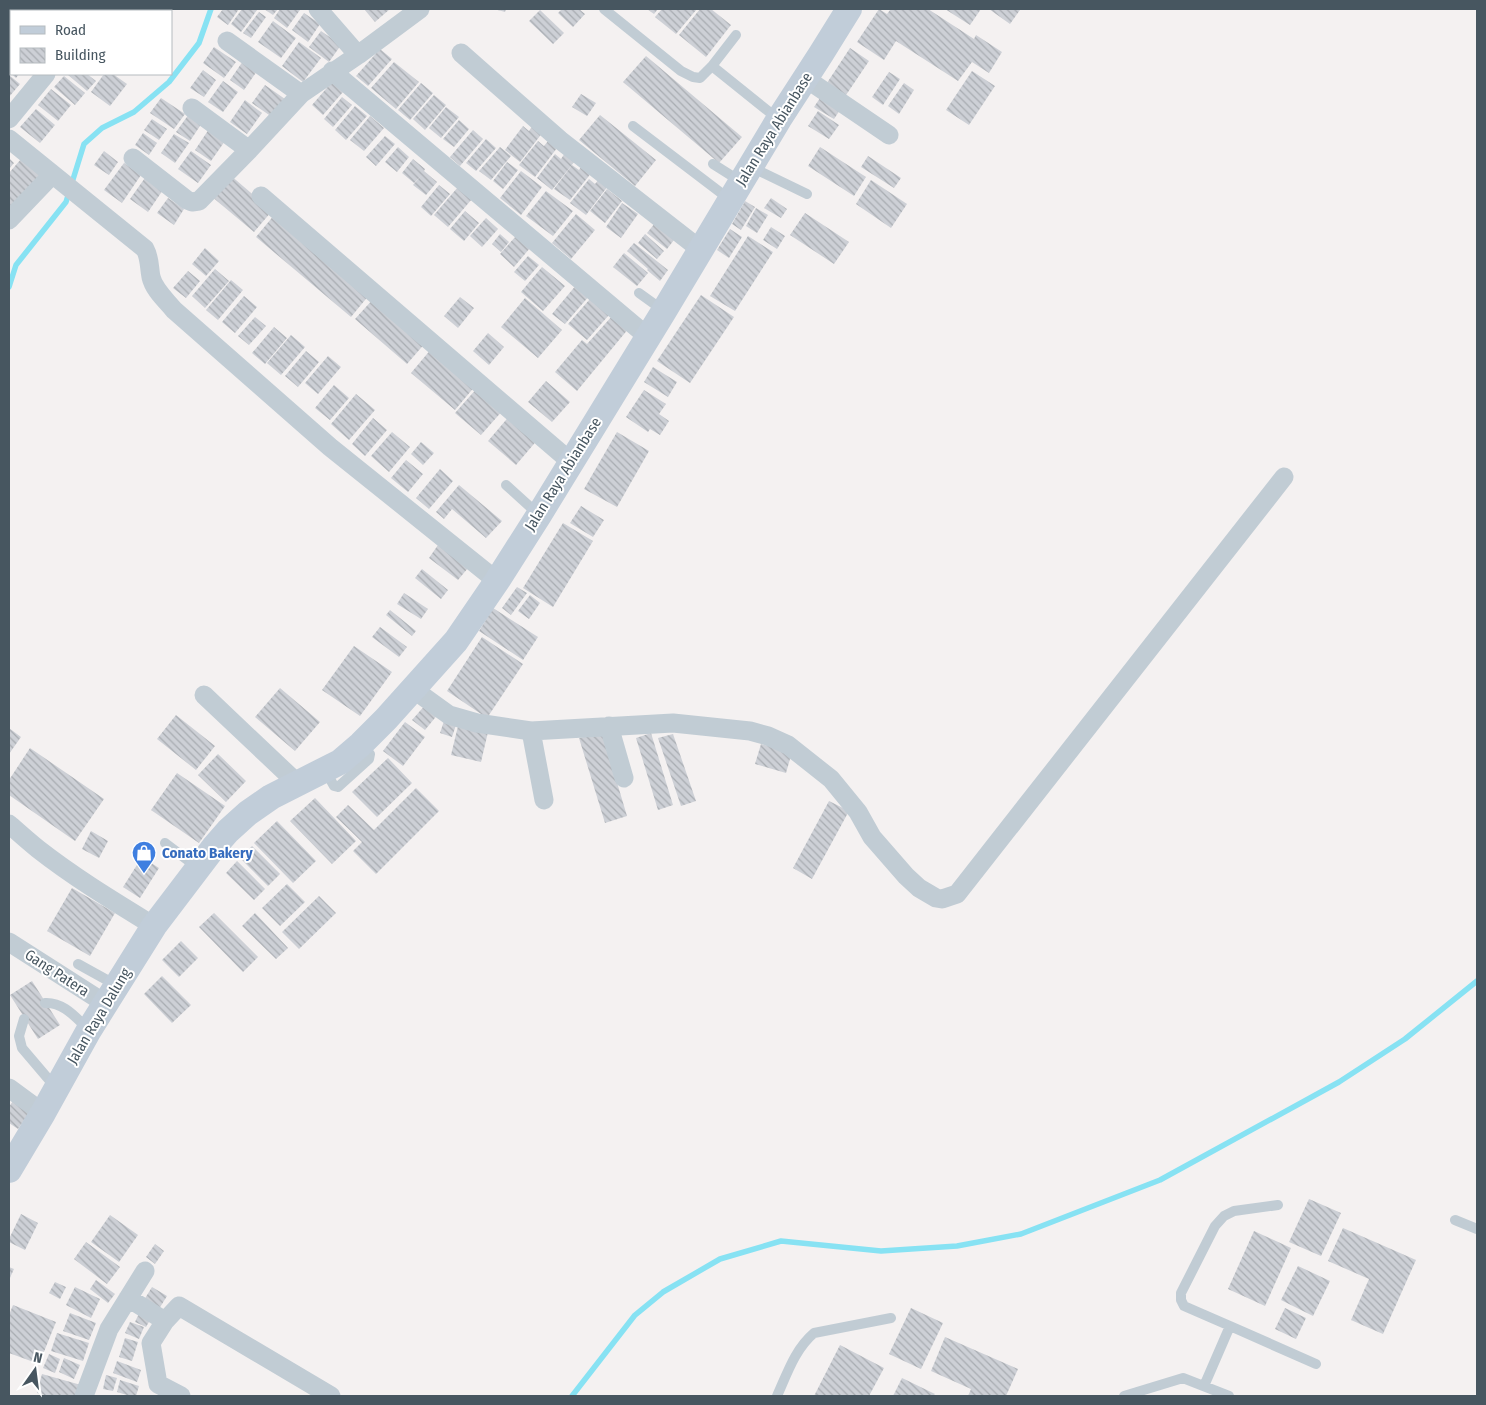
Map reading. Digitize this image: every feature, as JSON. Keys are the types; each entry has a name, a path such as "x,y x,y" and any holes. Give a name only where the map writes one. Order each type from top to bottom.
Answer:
{"main road":[{"name":"Jalan Raya Abianbase","path":"198,868 228,831 248,813 271,797 340,762 361,744 456,641 539,515 664,311 740,182 849,9"},
{"name":"Jalan Raya Dalung","path":"9,1170 44,1113 89,1030 154,926 198,868"}],"street":[{"path":"318,9 358,55"},
{"path":"133,158 187,200 192,202 198,201 301,94 420,9"},
{"path":"227,41 301,94"},
{"path":"461,53 560,140 700,250"},
{"path":"332,71 648,337"},
{"path":"9,119 45,75"},
{"path":"806,78 889,135"},
{"path":"192,108 249,150"},
{"path":"9,139 145,249 149,257 153,283 158,292 174,310 330,447 497,581"},
{"path":"9,220 55,177"},
{"path":"261,196 571,462"},
{"path":"413,689 449,716 477,723 531,731 673,723 750,731 768,736 788,745 831,780 858,812 872,837 906,876 919,888 936,898 942,899 957,894 1284,477"},
{"path":"204,695 297,783"},
{"path":"608,726 624,778"},
{"path":"531,731 544,800"},
{"path":"9,824 37,849 54,861 154,926"},
{"name":"Gang Patera","path":"9,942 111,995"},
{"path":"9,1088 44,1113"},
{"path":"84,1396 109,1329 145,1272"},
{"path":"128,1298 166,1322"},
{"path":"181,1396 158,1384 151,1343 180,1306 331,1396"}],"lane":[{"path":"604,9 681,71 693,77 700,78 736,35"},
{"path":"712,66 779,119"},
{"path":"634,126 740,182 807,194"},
{"path":"713,164 740,182"},
{"path":"639,294 664,311"},
{"path":"506,485 539,515"},
{"path":"165,843 198,868"},
{"path":"78,964 111,995"},
{"path":"45,1003 55,1002 64,1007 89,1030"},
{"path":"24,1019 19,1036 22,1048 57,1089"},
{"path":"1278,1205 1234,1211 1224,1216 1216,1226 1181,1293 1181,1300 1184,1306 1316,1364"},
{"path":"1456,1220 1477,1230"},
{"path":"777,1396 796,1354 805,1340 814,1333 891,1318"},
{"path":"1204,1386 1230,1326"},
{"path":"1124,1396 1183,1378 1229,1396"}],"building":[{"path":"223,9 239,9 228,25 217,17"},
{"path":"242,9 257,10 241,32 231,24"},
{"path":"264,9 278,9 273,15"},
{"path":"280,9 300,10 287,28 274,18"},
{"path":"364,9 390,9 375,22"},
{"path":"494,9 506,9 505,12"},
{"path":"562,9 579,9 585,14 573,27 558,13"},
{"path":"647,9 658,9 654,14"},
{"path":"662,9 697,9 676,34 655,17"},
{"path":"700,9 711,9 731,25 706,57 679,35"},
{"path":"879,9 887,14 890,10 887,9 928,9 974,39 976,35 1002,52 989,73 972,62 958,81 896,41 884,60 857,42"},
{"path":"945,9 981,9 970,25"},
{"path":"989,9 1018,9 1020,10 1010,24"},
{"path":"540,10 564,33 553,44 529,21"},
{"path":"259,12 266,17 251,38 243,33"},
{"path":"304,13 320,24 308,42 292,30"},
{"path":"10,20 10,43 9,42"},
{"path":"273,21 296,38 281,58 258,42"},
{"path":"321,31 341,45 329,62 309,47"},
{"path":"299,42 321,58 303,82 282,66"},
{"path":"214,47 236,62 224,78 203,63"},
{"path":"850,48 869,61 842,101 823,89"},
{"path":"380,49 392,59 368,86 356,76"},
{"path":"646,56 742,137 719,163 623,82"},
{"path":"243,61 257,71 244,90 230,80"},
{"path":"394,62 419,82 396,109 371,88"},
{"path":"203,70 216,80 204,97 190,88"},
{"path":"972,71 995,86 969,125 946,110"},
{"path":"889,72 900,79 883,105 872,97"},
{"path":"9,75 20,84 9,97"},
{"path":"68,75 88,75 96,81 87,91"},
{"path":"103,75 114,75 127,84 110,106 91,92"},
{"path":"64,76 85,93 75,105 54,87"},
{"path":"223,81 238,92 223,112 208,102"},
{"path":"332,82 343,92 323,115 312,105"},
{"path":"421,83 433,93 410,120 398,110"},
{"path":"904,83 914,90 899,114 888,106"},
{"path":"265,85 285,99 272,117 252,103"},
{"path":"51,89 71,105 58,121 38,105"},
{"path":"581,94 596,103 587,116 572,107"},
{"path":"434,95 446,105 425,130 413,119"},
{"path":"822,95 842,107 834,119 814,107"},
{"path":"342,97 352,105 333,127 324,119"},
{"path":"161,98 185,114 174,129 150,113"},
{"path":"245,100 262,113 247,134 230,122"},
{"path":"355,106 367,116 346,140 335,130"},
{"path":"446,107 459,117 441,138 429,128"},
{"path":"36,109 55,125 40,143 20,127"},
{"path":"818,111 839,125 829,139 808,126"},
{"path":"189,114 202,123 190,141 176,132"},
{"path":"600,115 656,160 635,186 579,140"},
{"path":"370,116 384,128 364,151 350,140"},
{"path":"152,119 167,129 159,140 144,130"},
{"path":"459,120 469,129 454,147 443,139"},
{"path":"533,125 543,132 520,162 505,150 523,126 529,131"},
{"path":"209,129 225,141 211,161 195,150"},
{"path":"473,130 483,139 460,166 450,157"},
{"path":"143,133 157,143 149,155 135,145"},
{"path":"174,134 189,143 175,163 161,153"},
{"path":"385,136 395,144 376,166 366,157"},
{"path":"486,139 496,148 476,171 466,163"},
{"path":"538,141 544,146 548,141 557,148 535,177 519,165"},
{"path":"398,147 409,157 397,172 385,162"},
{"path":"500,147 511,156 491,180 479,171"},
{"path":"820,147 866,177 854,196 808,166"},
{"path":"104,151 118,162 109,175 94,165"},
{"path":"191,151 211,165 198,183 178,169"},
{"path":"565,153 575,161 552,190 537,178 555,154 561,159"},
{"path":"868,156 901,178 894,188 861,167"},
{"path":"9,158 14,163 9,169"},
{"path":"21,159 42,176 9,215 9,173"},
{"path":"413,159 437,182 426,195 413,185 421,176 414,183 402,173"},
{"path":"507,162 518,170 503,189 493,181"},
{"path":"124,163 141,175 122,203 104,190"},
{"path":"583,164 592,172 570,200 554,189 572,165 579,170"},
{"path":"521,171 542,187 521,215 500,198"},
{"path":"229,174 272,211 254,232 211,196"},
{"path":"147,175 165,187 148,212 130,199"},
{"path":"589,179 595,184 599,179 608,186 586,215 570,203"},
{"path":"871,180 907,204 891,228 856,204"},
{"path":"439,185 450,194 431,216 421,207"},
{"path":"458,187 472,199 448,227 434,215"},
{"path":"607,189 622,201 605,223 590,211"},
{"path":"546,191 573,211 553,236 526,216"},
{"path":"168,198 184,209 174,225 157,213"},
{"path":"771,198 787,209 781,218 764,208"},
{"path":"745,201 755,207 741,230 732,224"},
{"path":"622,203 638,214 621,238 606,227"},
{"path":"756,208 768,215 757,233 746,226"},
{"path":"465,211 479,223 464,241 450,229"},
{"path":"805,213 849,242 834,264 790,235"},
{"path":"275,214 370,294 351,317 256,237"},
{"path":"576,214 595,230 571,259 552,243"},
{"path":"486,218 498,229 482,247 470,236"},
{"path":"655,223 674,240 667,249 647,233"},
{"path":"771,227 785,236 777,249 763,240"},
{"path":"730,229 742,237 729,258 717,250"},
{"path":"500,234 509,242 501,252 492,244"},
{"path":"645,234 664,251 657,259 638,243"},
{"path":"516,236 530,248 514,267 500,254"},
{"path":"748,236 773,252 735,311 710,296"},
{"path":"634,243 668,270 660,281 627,251"},
{"path":"205,248 219,261 206,276 192,264"},
{"path":"624,253 648,273 637,286 613,267"},
{"path":"528,256 539,265 525,281 514,272"},
{"path":"542,267 565,286 543,311 521,292"},
{"path":"215,269 229,281 205,308 192,296"},
{"path":"188,271 200,281 186,298 173,288"},
{"path":"231,280 243,290 218,320 206,310"},
{"path":"577,284 590,295 565,324 552,314"},
{"path":"701,295 734,317 690,383 657,361"},
{"path":"244,296 257,307 235,333 222,322"},
{"path":"375,297 427,341 407,364 355,319"},
{"path":"460,297 474,308 458,328 444,316"},
{"path":"525,298 562,330 538,358 501,327"},
{"path":"590,299 609,315 587,340 568,324"},
{"path":"613,315 629,328 577,391 555,372 582,340 587,344"},
{"path":"255,317 266,326 249,345 238,336"},
{"path":"274,327 287,338 265,364 252,353"},
{"path":"488,333 504,347 489,365 473,351"},
{"path":"291,335 305,347 281,375 267,363"},
{"path":"432,348 476,385 455,410 411,373"},
{"path":"306,351 319,362 298,387 285,376"},
{"path":"328,356 341,367 318,394 305,383"},
{"path":"653,367 677,382 668,397 644,382"},
{"path":"546,381 570,402 552,422 528,402"},
{"path":"334,385 349,398 330,420 315,408"},
{"path":"478,387 504,409 481,435 455,413"},
{"path":"644,390 666,404 659,414 669,421 660,435 650,429 648,432 626,417"},
{"path":"356,394 375,410 349,440 331,424"},
{"path":"511,414 539,438 516,465 488,441"},
{"path":"373,418 387,430 365,456 352,444"},
{"path":"392,432 410,447 389,472 371,456"},
{"path":"617,432 649,451 617,507 584,489"},
{"path":"421,442 434,453 423,465 411,454"},
{"path":"406,460 423,474 408,492 391,478"},
{"path":"440,469 453,481 429,509 416,498"},
{"path":"459,485 502,521 486,538 452,509 444,519 436,512"},
{"path":"581,506 604,520 593,537 570,523"},
{"path":"563,523 593,541 553,607 523,588"},
{"path":"438,545 468,568 458,580 429,558"},
{"path":"422,569 448,590 441,599 415,578"},
{"path":"517,587 527,593 511,615 502,608"},
{"path":"404,593 428,609 421,619 397,604"},
{"path":"530,595 540,603 529,619 518,611"},
{"path":"493,608 538,637 523,660 479,631"},
{"path":"390,610 416,631 412,636 386,615"},
{"path":"380,627 407,647 399,657 372,637"},
{"path":"482,637 523,664 487,718 447,691"},
{"path":"354,646 392,672 360,716 322,690"},
{"path":"280,688 320,722 295,751 255,717"},
{"path":"427,703 439,713 425,730 412,720"},
{"path":"176,715 215,746 196,770 157,739"},
{"path":"445,718 457,722 452,737 440,733"},
{"path":"405,722 425,737 403,766 383,751"},
{"path":"458,726 488,732 481,762 451,755"},
{"path":"9,728 21,737 9,754"},
{"path":"602,732 627,816 605,823 579,738"},
{"path":"651,733 673,805 658,810 636,738"},
{"path":"673,734 696,801 681,806 658,738"},
{"path":"761,744 792,752 786,773 755,764"},
{"path":"30,748 104,799 75,841 9,795 9,780"},
{"path":"218,754 246,781 226,802 198,775"},
{"path":"388,758 412,783 377,817 352,792"},
{"path":"177,773 225,806 199,843 151,810"},
{"path":"416,788 439,811 376,874 353,851 362,842 336,817 348,805 374,830"},
{"path":"315,798 356,841 332,864 290,821"},
{"path":"829,801 849,811 812,879 793,868"},
{"path":"277,821 316,861 293,883 254,843"},
{"path":"91,831 108,841 99,858 82,849"},
{"path":"252,846 280,874 268,886 240,858"},
{"path":"142,857 159,868 140,898 123,887"},
{"path":"237,861 265,889 254,900 226,873"},
{"path":"287,884 305,902 280,926 262,908"},
{"path":"72,888 115,913 90,956 47,931"},
{"path":"319,896 336,913 299,949 282,932"},
{"path":"214,913 258,957 243,972 199,927"},
{"path":"255,913 288,948 276,959 242,926"},
{"path":"181,941 198,958 179,977 162,960"},
{"path":"162,976 191,1005 172,1023 144,994"},
{"path":"32,981 60,1025 38,1039 10,995"},
{"path":"16,1096 33,1107 18,1129 9,1123 9,1107"},
{"path":"1309,1199 1341,1213 1321,1256 1289,1242"},
{"path":"21,1214 38,1223 25,1250 9,1242"},
{"path":"110,1215 138,1235 119,1262 91,1242"},
{"path":"1343,1228 1416,1260 1383,1334 1351,1320 1369,1279 1328,1261"},
{"path":"1254,1231 1291,1248 1265,1306 1228,1289"},
{"path":"86,1242 120,1267 107,1284 74,1259"},
{"path":"155,1244 164,1251 155,1264 146,1257"},
{"path":"1298,1266 1330,1281 1313,1316 1281,1300"},
{"path":"9,1267 14,1269 9,1280"},
{"path":"96,1280 115,1294 108,1303 90,1289"},
{"path":"55,1282 66,1287 60,1299 49,1293"},
{"path":"75,1287 100,1299 91,1318 66,1305"},
{"path":"152,1287 167,1296 159,1309 144,1300"},
{"path":"13,1305 56,1322 39,1364 9,1353 9,1315"},
{"path":"911,1308 943,1323 921,1369 889,1354"},
{"path":"1285,1308 1306,1318 1296,1339 1275,1329"},
{"path":"141,1309 153,1315 146,1327 135,1322"},
{"path":"70,1313 96,1323 89,1340 63,1331"},
{"path":"130,1322 144,1327 139,1339 125,1333"},
{"path":"57,1333 89,1343 83,1361 51,1351"},
{"path":"945,1337 1018,1369 1006,1396 968,1396 971,1389 931,1371"},
{"path":"125,1338 138,1342 132,1361 119,1357"},
{"path":"840,1345 884,1368 869,1396 814,1396"},
{"path":"49,1354 60,1359 55,1373 43,1368"},
{"path":"64,1358 80,1365 74,1379 59,1372"},
{"path":"117,1361 141,1370 137,1382 113,1373"},
{"path":"42,1374 81,1385 78,1396 48,1396 37,1393"},
{"path":"106,1375 117,1378 113,1391 103,1389"},
{"path":"902,1378 935,1394 933,1396 893,1396"},
{"path":"120,1380 139,1386 136,1396 117,1392"}],"waterway":[{"path":"9,287 16,265 66,202 84,144 102,128 134,112 169,82 199,43 211,9"},
{"path":"572,1396 635,1315 663,1292 720,1259 781,1241 881,1251 957,1246 1021,1234 1160,1180 1339,1082 1405,1039 1477,981"}],"place":[{"name":"Conato Bakery","path":"144,874"}]}
